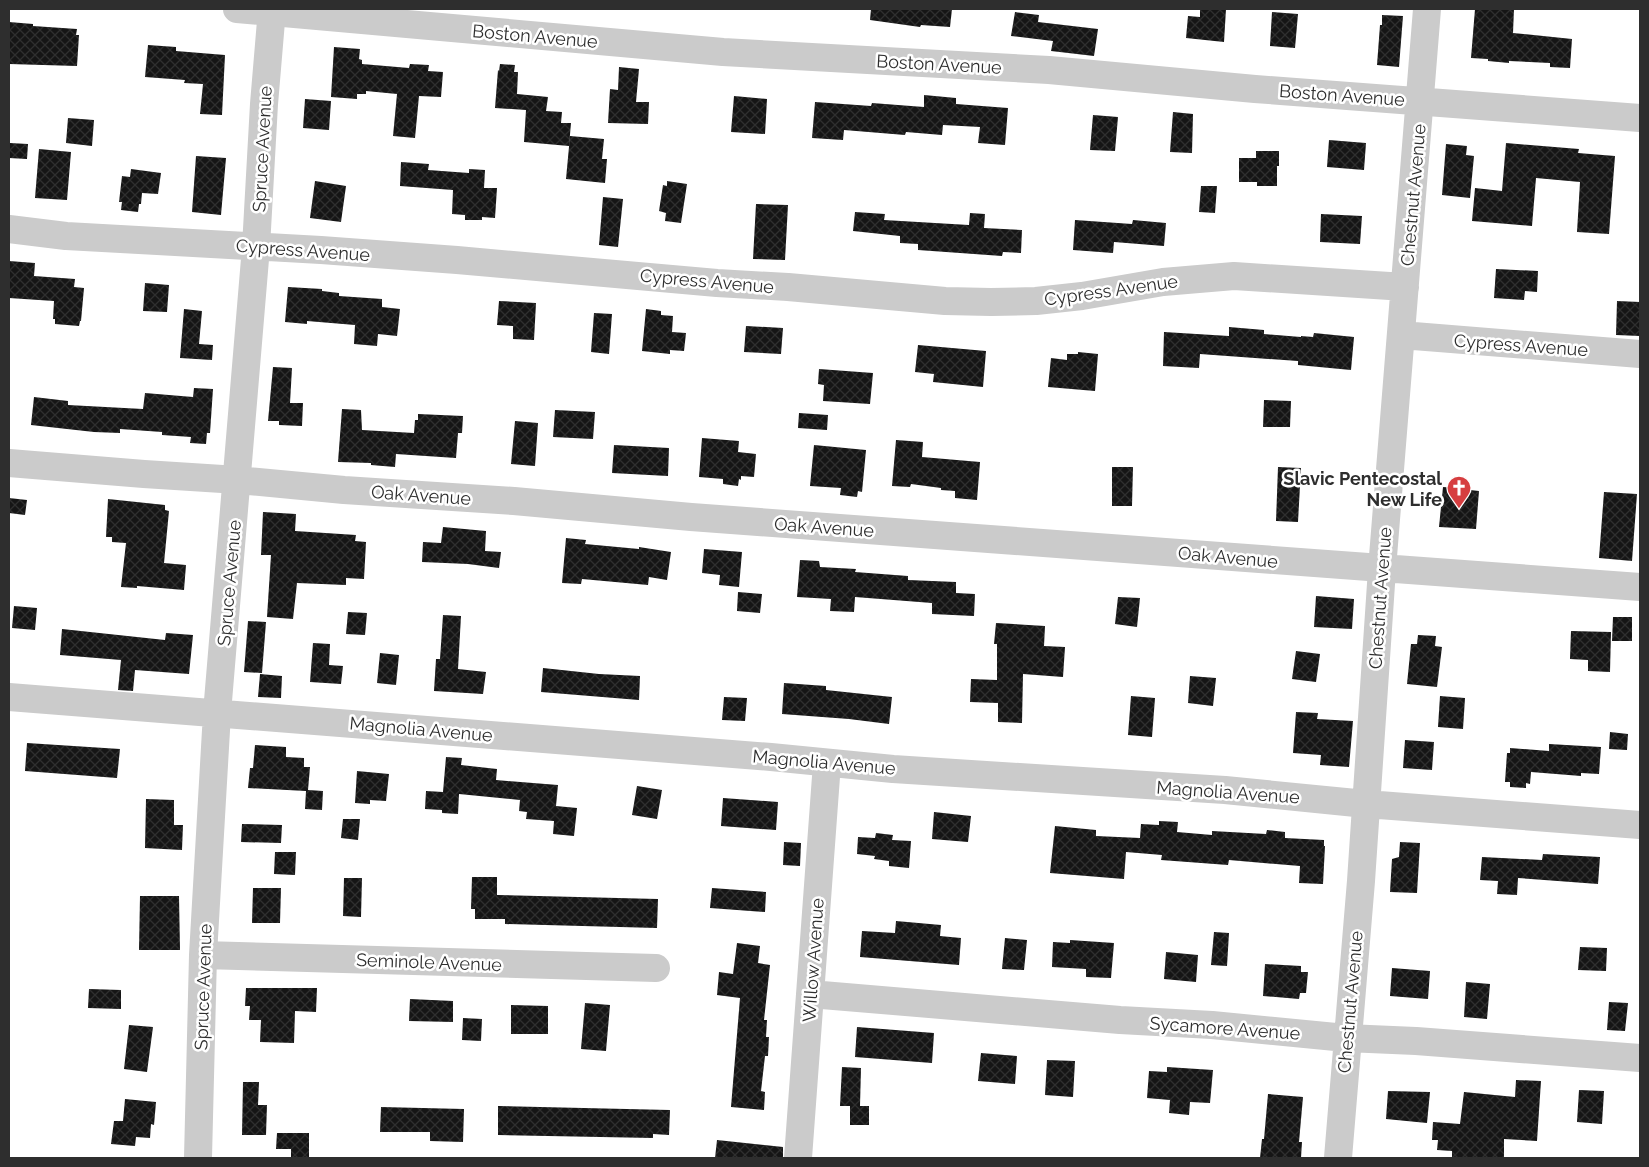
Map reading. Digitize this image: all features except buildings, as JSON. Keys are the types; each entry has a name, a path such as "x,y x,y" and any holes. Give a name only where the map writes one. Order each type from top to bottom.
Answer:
{"street":[{"name":"Boston Avenue","path":"237,9 272,10 451,29 723,52 1049,70 1255,89 1640,118"},
{"name":"Chestnut Avenue","path":"1338,1158 1346,1038 1361,881 1382,569 1427,9"},
{"name":"Spruce Avenue","path":"198,1158 203,955 217,713 238,480 272,10"},
{"name":"Cypress Avenue","path":"9,229 66,236 457,260 945,301 1036,301 1082,296 1163,282 1234,276 1405,287"},
{"name":"Cypress Avenue","path":"1401,336 1640,354"},
{"name":"Oak Avenue","path":"9,463 691,517 1640,588"},
{"name":"Magnolia Avenue","path":"9,697 1056,780 1225,790 1366,804 1640,825"},
{"name":"Willow Avenue","path":"798,1158 827,762"},
{"name":"Seminole Avenue","path":"203,955 656,968"},
{"name":"Sycamore Avenue","path":"810,994 1120,1020 1212,1025 1346,1038 1416,1041 1640,1058"}],"place":[{"name":"Slavic Pentecostal New Life","path":"1459,509"}]}
